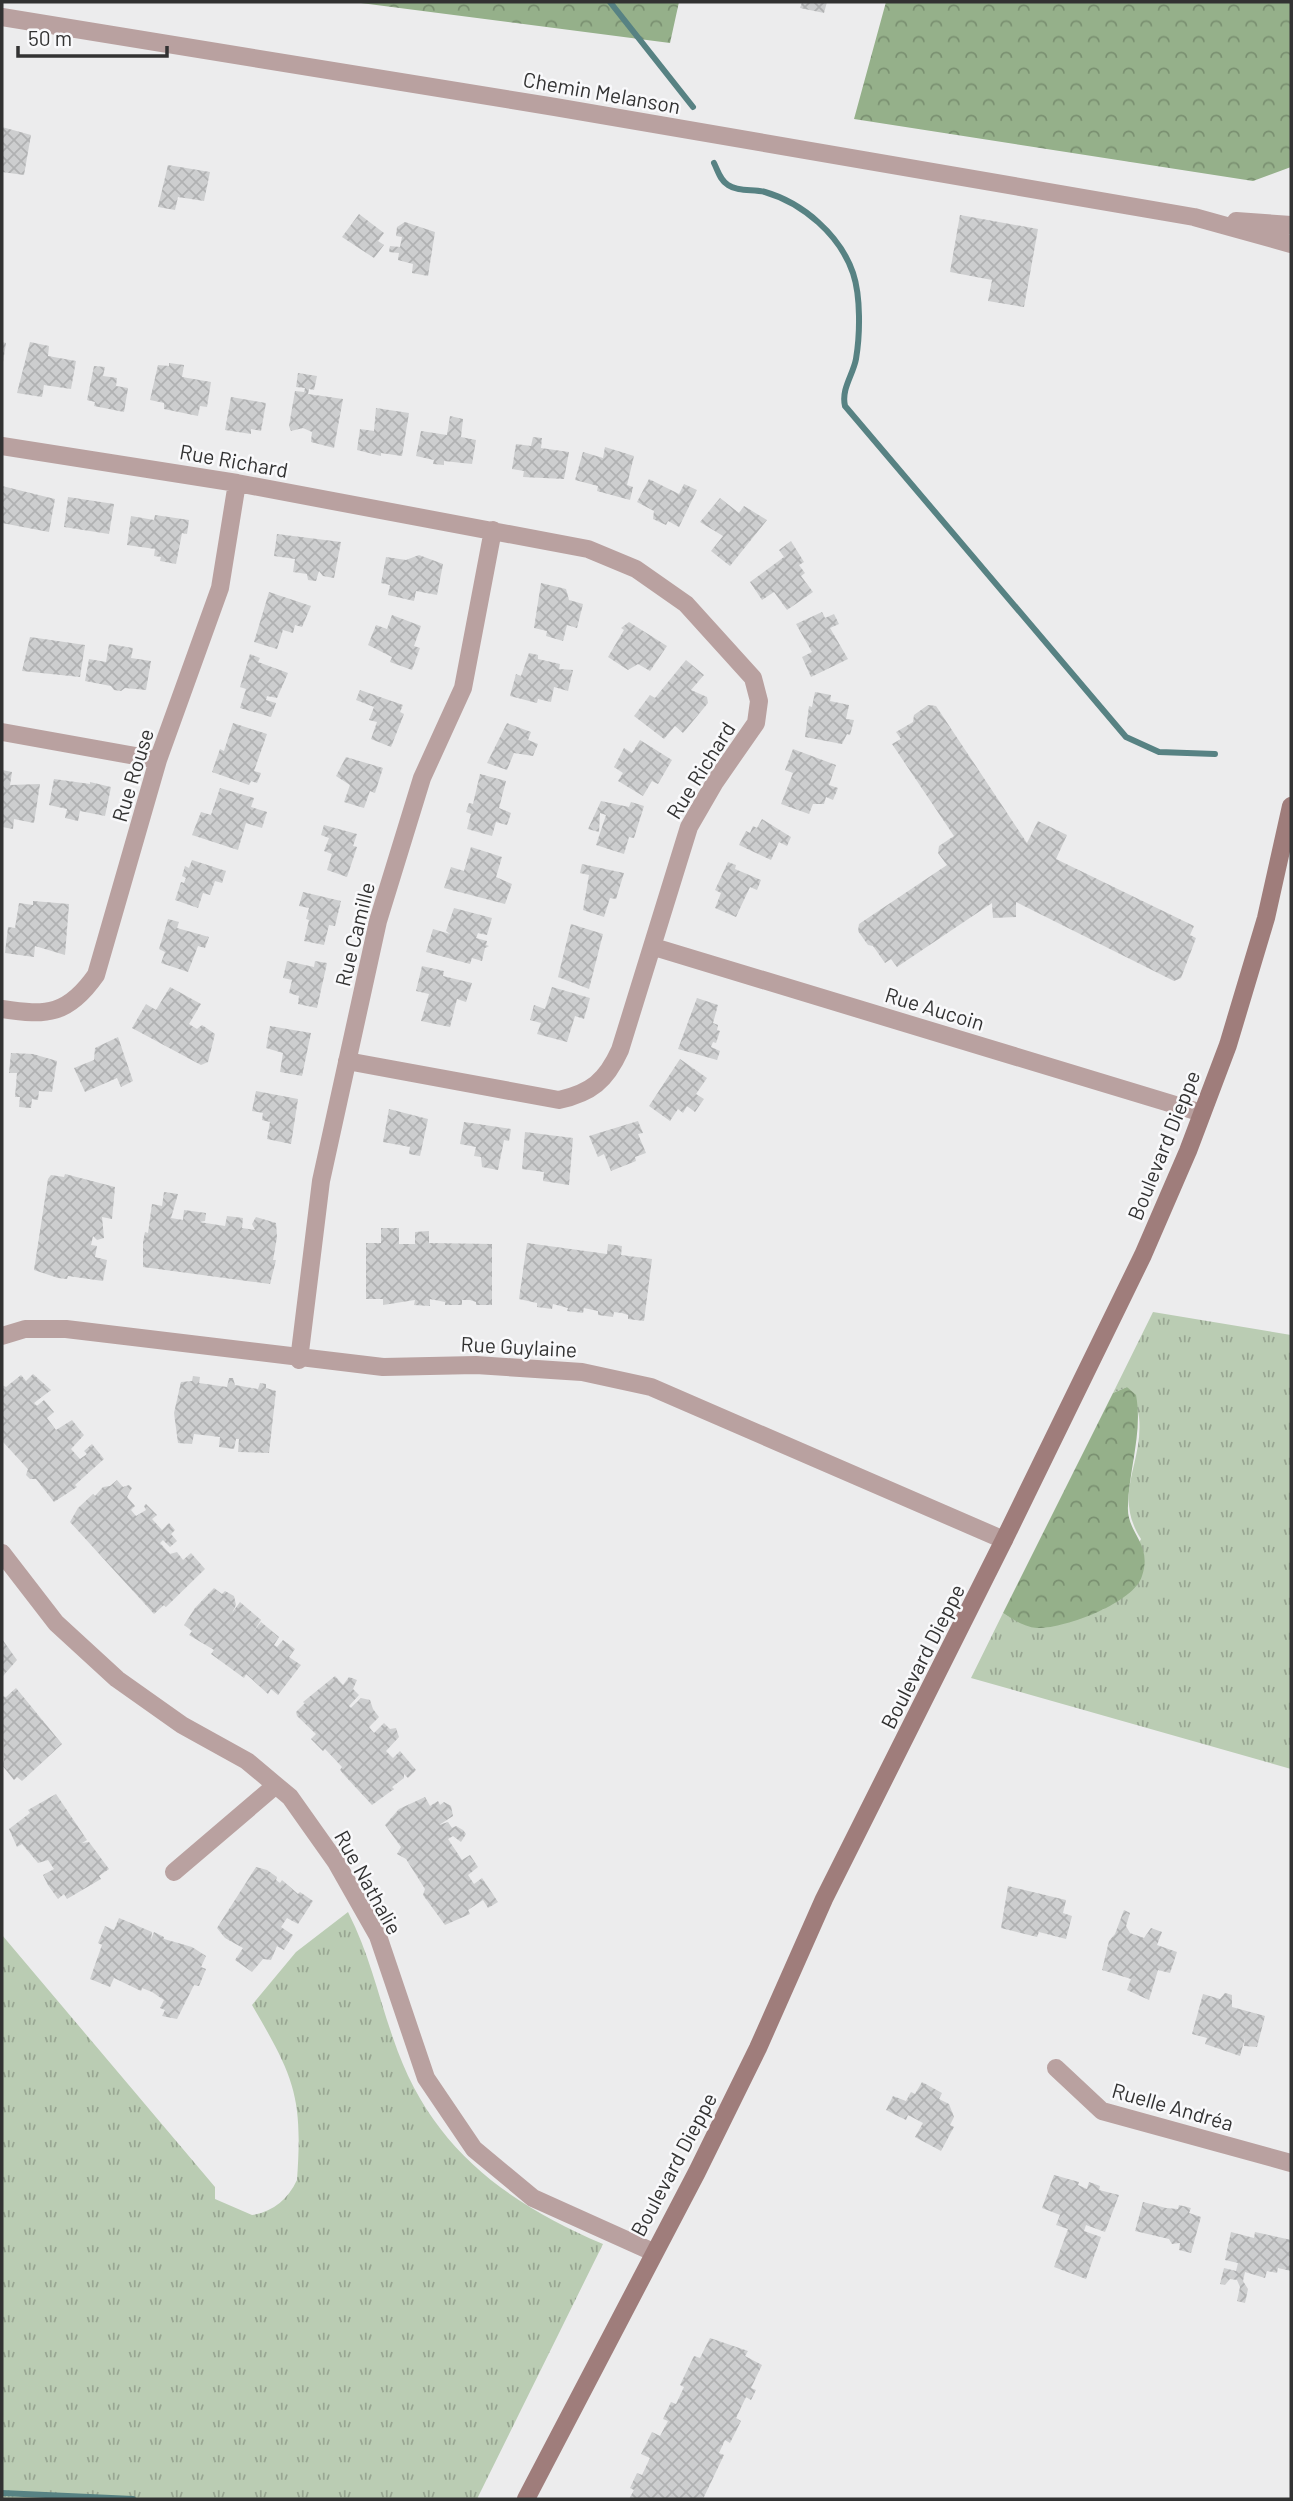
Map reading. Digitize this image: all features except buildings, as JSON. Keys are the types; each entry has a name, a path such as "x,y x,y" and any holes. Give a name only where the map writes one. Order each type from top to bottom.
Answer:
{"main road":[{"name":"Boulevard Dieppe","path":"526,2499 752,2060 824,1899 1004,1541 1143,1255 1228,1045 1266,918 1291,806"}],"street":[{"name":"Chemin Melanson","path":"2,17 541,104 1194,218"},
{"path":"1194,218 1291,225"},
{"path":"1194,218 1291,244"},
{"name":"Rue Richard","path":"2,446 237,483 588,549 636,569 686,604 753,678 759,701 756,723 715,782 689,827 654,947 611,1071 596,1087 580,1095 559,1100 347,1061"},
{"name":"Rue Rouse","path":"2,1009 37,1014 62,1009 83,994 96,975 158,760 220,588 237,483"},
{"name":"Rue Camille","path":"299,1360 321,1181 378,921 422,778 463,688 493,530"},
{"path":"2,732 158,760"},
{"name":"Rue Aucoin","path":"654,947 1202,1113"},
{"name":"Rue Guylaine","path":"2,1336 25,1329 66,1329 299,1360 383,1367 476,1365 582,1372 650,1387 1004,1541"},
{"name":"Rue Nathalie","path":"2,1553 56,1623 117,1679 182,1725 247,1761 290,1797 336,1862 378,1936 426,2078 474,2149 533,2198 653,2252"},
{"path":"174,1871 276,1785"},
{"name":"Ruelle Andréa","path":"1055,2068 1102,2111 1291,2163"}],"green space":[{"path":"353,2 679,2 670,43"},
{"path":"886,2 1291,2 1291,167 1253,181 854,119"},
{"path":"1153,1312 1291,1335 1291,1769 971,1678 1003,1613 1016,1620 1041,1625 1104,1609 1141,1539 1129,1507 1139,1434 1138,1413 1127,1387 1113,1393"},
{"path":"1127,1387 1136,1395 1138,1409 1128,1515 1142,1546 1142,1576 1126,1596 1080,1619 1049,1627 1023,1625 1003,1613 1113,1393"},
{"path":"348,1912 362,1943 408,2076 427,2110 449,2139 474,2165 502,2188 533,2209 603,2244 477,2499 2,2499 2,1935 215,2187 215,2199 252,2215 273,2208 289,2193 297,2180 299,2151 292,2088 278,2051 252,2005 296,1952"}],"waterway":[{"path":"610,2 693,107"},
{"path":"714,163 728,185 741,190 765,192 806,212 829,234 847,259 856,283 859,328 855,365 846,388 845,406 1126,737 1159,752 1215,754"},
{"path":"2,2493 133,2499"}]}
